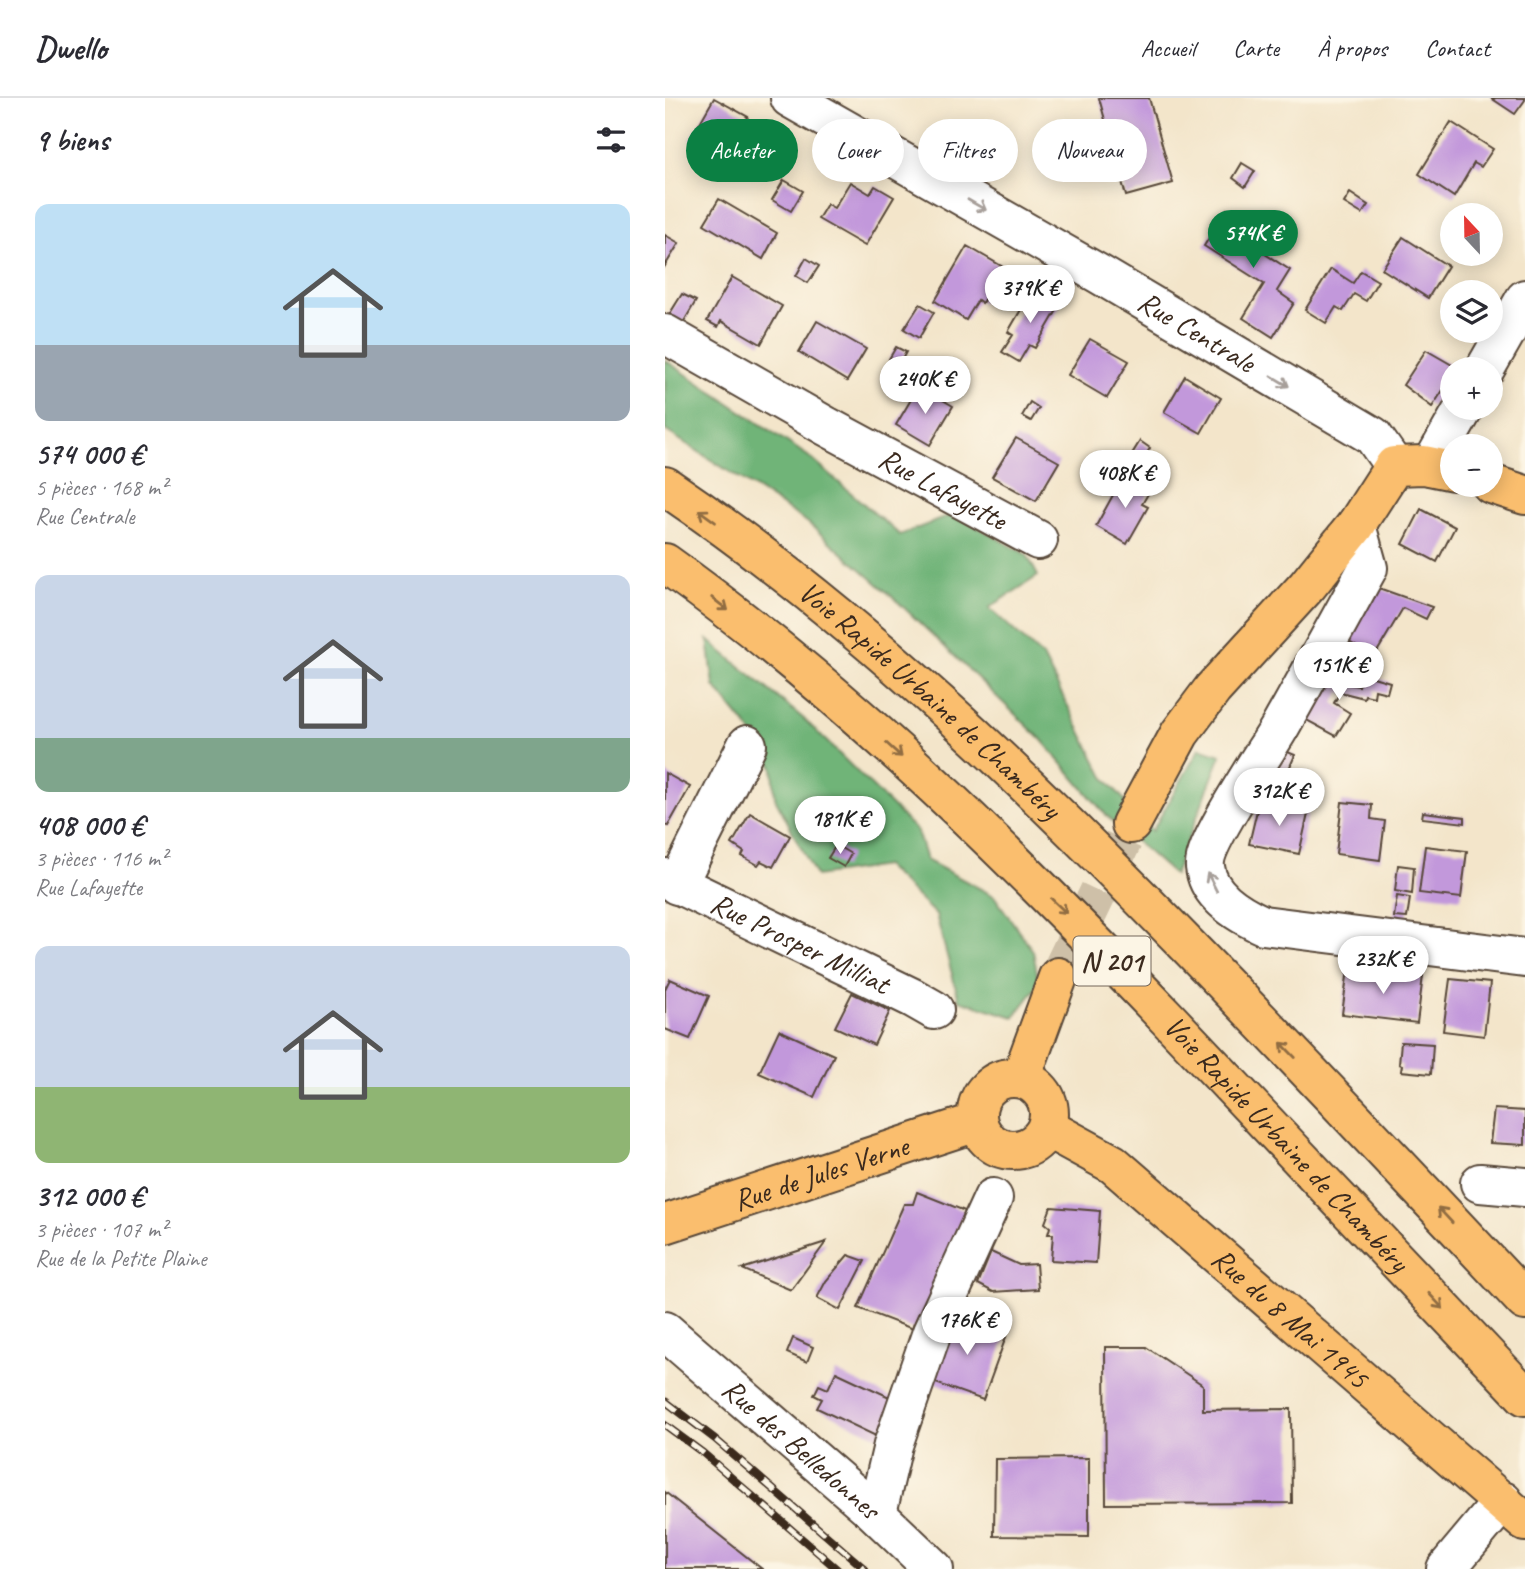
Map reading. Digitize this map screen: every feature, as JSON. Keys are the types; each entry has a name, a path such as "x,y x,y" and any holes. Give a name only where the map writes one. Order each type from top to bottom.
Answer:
{"main road":[{"path":"1131,824 1180,733 1213,689 1307,586 1356,525 1394,466 1440,468"},
{"name":"Voie Rapide Urbaine de Chambéry","path":"665,486 788,575 857,631 1012,769 1208,967 1525,1301"},
{"path":"1503,488 1525,495"},
{"name":"Voie Rapide Urbaine de Chambéry","path":"665,563 751,628 853,712 971,820 1163,1013 1525,1396"},
{"path":"1021,1078 1058,977"},
{"path":"1004,1078 1021,1078 1030,1081 1043,1093 1049,1110 1047,1128 1040,1139 1029,1147 1004,1149 992,1144 983,1134 977,1122 976,1110 986,1089 1004,1078"},
{"name":"Rue de Jules Verne","path":"665,1224 977,1122"},
{"name":"Rue du 8 Mai 1945","path":"1047,1128 1113,1164 1514,1511"}],"street":[{"name":"Rue Centrale","path":"790,98 1099,274 1373,436 1394,466"},
{"path":"1492,357 1525,299"},
{"name":"Rue Lafayette","path":"665,334 826,426 1038,540"},
{"path":"1356,525 1368,568 1223,824 1204,866 1214,889 1236,912 1263,925 1525,958"},
{"path":"671,881 747,745"},
{"name":"Rue Prosper Milliat","path":"671,881 934,1010"},
{"path":"1480,1183 1525,1187"},
{"path":"877,1513 893,1445 932,1332 993,1198"},
{"name":"Rue des Belledonnes","path":"665,1331 877,1513 934,1569"},
{"path":"1446,1569 1514,1511"}],"green space":[{"path":"665,360 808,456 900,535 954,514 1027,555 1038,576 989,608 1043,657 1104,777 1152,831 1200,748 1221,755 1174,875 1106,815 1041,739 896,600 807,522 665,430"},
{"path":"708,640 804,719 917,831 926,860 994,896 1033,951 1039,984 1014,1017 959,1000 936,915 885,866 816,876 775,798 773,767 746,725 714,686"}],"building":[{"path":"714,98 748,117 747,119 702,119"},
{"path":"1099,98 1149,98 1173,183 1126,196 1122,182 1147,182 1147,119 1105,119"},
{"path":"1491,98 1525,98 1525,100 1515,114"},
{"path":"1451,122 1493,149 1481,167 1474,163 1454,197 1419,174"},
{"path":"1242,163 1255,171 1245,187 1233,178"},
{"path":"783,182 803,191 791,211 772,200"},
{"path":"850,182 870,194 875,186 894,197 865,246 818,219 827,204 834,208"},
{"path":"1350,193 1368,205 1362,214 1344,203"},
{"path":"719,199 777,233 763,259 704,224"},
{"path":"1227,209 1260,230 1251,245 1290,270 1277,291 1294,303 1273,337 1243,318 1264,284 1204,246"},
{"path":"665,235 679,243 665,266"},
{"path":"1403,237 1440,261 1440,266 1448,266 1428,298 1382,269"},
{"path":"967,246 1003,267 1001,272 1014,280 999,304 986,296 982,303 978,300 966,320 935,301"},
{"path":"806,258 819,266 808,283 796,276"},
{"path":"1331,269 1353,283 1361,271 1378,281 1366,301 1354,294 1343,311 1336,307 1326,323 1305,310"},
{"path":"732,277 782,306 761,344 721,321 718,327 707,321"},
{"path":"1033,289 1060,305 1035,348 1029,345 1019,362 1002,352 1013,335 1008,332"},
{"path":"682,294 696,301 683,323 669,315"},
{"path":"920,304 934,312 919,338 904,329"},
{"path":"817,321 866,349 847,381 799,352"},
{"path":"1090,339 1129,361 1107,398 1068,375"},
{"path":"896,347 906,352 899,365 889,359"},
{"path":"1426,350 1440,358 1440,395 1432,407 1403,385"},
{"path":"1185,376 1221,398 1201,433 1164,412"},
{"path":"919,386 953,406 930,445 896,425"},
{"path":"1030,402 1039,408 1031,421 1022,416"},
{"path":"1016,438 1059,462 1036,501 992,477"},
{"path":"1140,441 1150,448 1143,460 1132,454"},
{"path":"1124,475 1151,489 1142,504 1148,507 1127,544 1096,526"},
{"path":"1421,509 1455,527 1437,562 1403,544"},
{"path":"1373,586 1432,607 1426,619 1403,608 1374,657 1341,637"},
{"path":"1363,674 1390,682 1387,693 1375,690 1374,697 1365,695 1364,698 1340,692 1334,703 1350,713 1336,736 1299,716 1326,680 1359,686"},
{"path":"1278,748 1295,755 1280,790 1263,783"},
{"path":"665,773 690,787 668,826 665,825"},
{"path":"1259,802 1308,814 1299,854 1249,844"},
{"path":"1342,802 1372,805 1371,819 1385,821 1380,860 1336,854"},
{"path":"1423,812 1465,817 1465,823 1422,818"},
{"path":"750,813 790,836 773,867 761,861 758,865 742,856 744,852 732,844"},
{"path":"836,845 851,854 844,867 828,858"},
{"path":"1425,846 1467,851 1461,898 1419,893"},
{"path":"1398,865 1414,867 1412,894 1395,891"},
{"path":"1397,896 1410,898 1407,918 1394,917"},
{"path":"1348,969 1423,976 1417,1023 1342,1014"},
{"path":"670,979 709,996 690,1039 665,1029 665,989"},
{"path":"1450,979 1490,983 1484,1036 1443,1031"},
{"path":"852,993 890,1011 874,1045 835,1027"},
{"path":"779,1030 834,1055 814,1097 759,1073"},
{"path":"1401,1042 1433,1044 1431,1074 1401,1071"},
{"path":"1494,1109 1525,1111 1525,1145 1490,1143"},
{"path":"917,1192 965,1211 918,1331 858,1308 904,1204 913,1204"},
{"path":"1051,1207 1100,1211 1096,1263 1051,1260 1053,1234 1048,1234 1050,1227 1045,1223"},
{"path":"826,1242 791,1290 742,1269"},
{"path":"991,1252 1019,1265 1036,1264 1038,1289 993,1292 978,1284"},
{"path":"848,1255 865,1261 840,1310 817,1298 826,1281"},
{"path":"950,1314 1007,1334 983,1400 927,1380"},
{"path":"793,1338 813,1347 807,1362 787,1353"},
{"path":"1105,1347 1146,1347 1203,1385 1203,1410 1291,1409 1292,1503 1106,1504"},
{"path":"836,1372 898,1401 880,1438 817,1408 822,1399 814,1395 819,1385 828,1389"},
{"path":"1089,1458 1089,1537 994,1536 995,1459"},
{"path":"665,1492 762,1569 665,1569"}],"tunnel":[{"path":"1058,977 1131,824"}],"railway":[{"path":"665,1401 715,1439 865,1569"},
{"path":"665,1425 703,1453 837,1569"}]}
